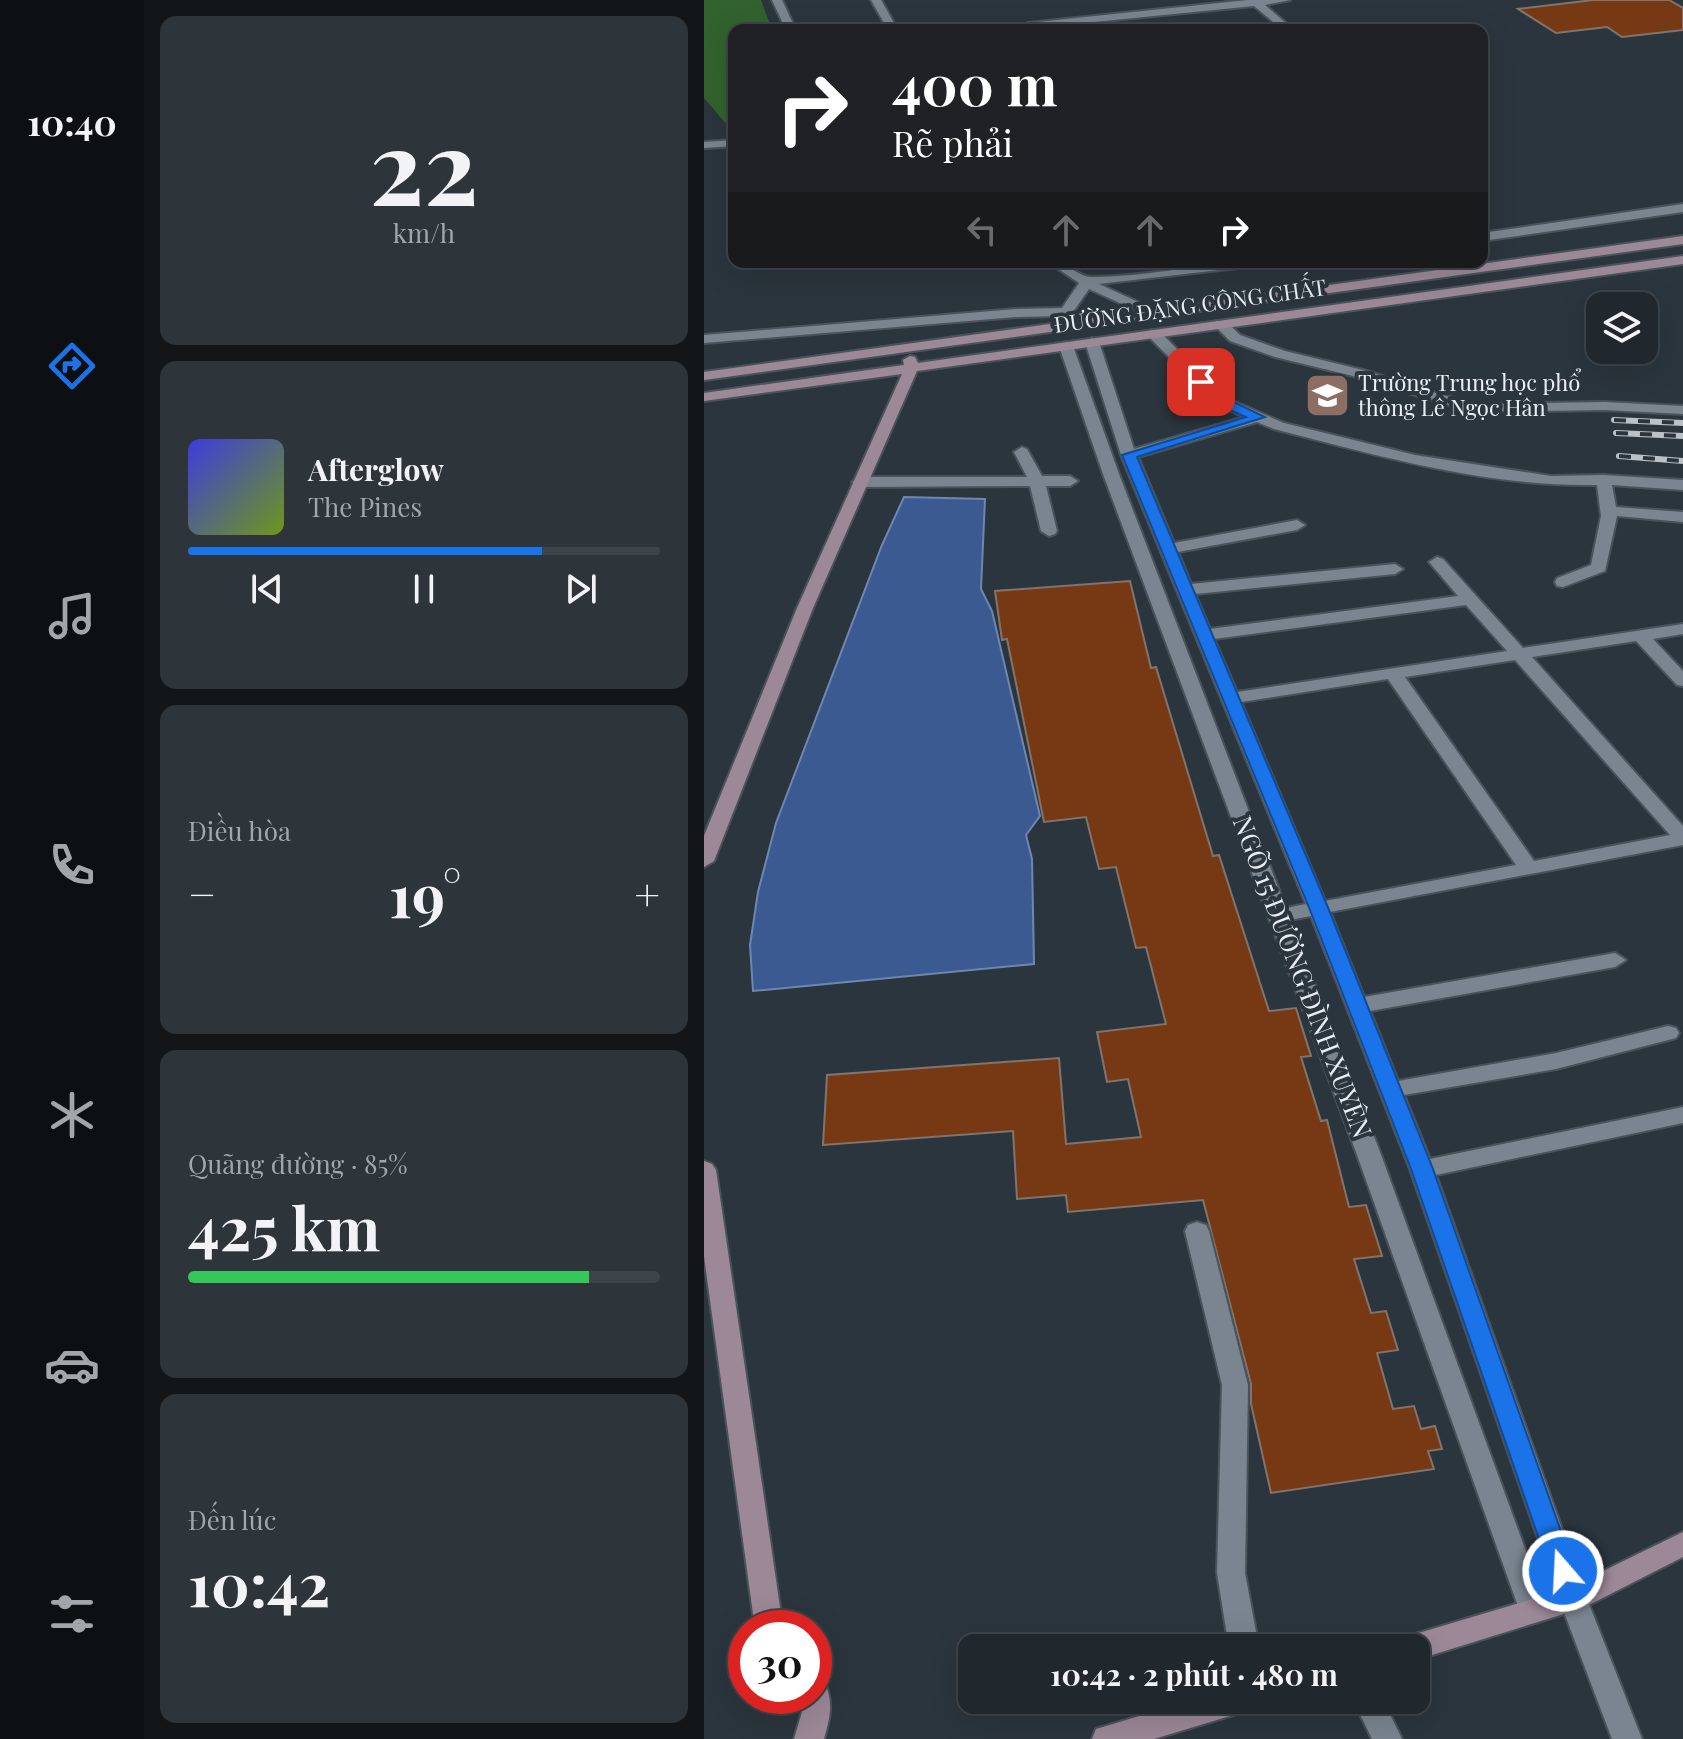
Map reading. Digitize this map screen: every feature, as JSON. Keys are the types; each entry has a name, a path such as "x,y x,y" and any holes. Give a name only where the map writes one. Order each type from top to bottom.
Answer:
{"main road":[{"name":"ĐƯỜNG ĐẶNG CÔNG CHẤT","path":"1488,268 1683,240"},
{"name":"ĐƯỜNG ĐẶNG CÔNG CHẤT","path":"704,397 1683,260"},
{"name":"ĐƯỜNG ĐẶNG CÔNG CHẤT","path":"704,376 1487,268"},
{"path":"1229,305 1245,321"},
{"path":"704,861 776,679 912,367 905,349"},
{"path":"704,1170 766,1610"},
{"path":"1430,1642 1573,1599 1683,1544"},
{"path":"809,1739 816,1714"},
{"path":"1107,1739 1192,1714"}],"street":[{"path":"777,0 788,24"},
{"path":"876,0 890,24"},
{"path":"1164,0 1173,11"},
{"path":"1045,24 1285,0"},
{"path":"1254,1 1282,24"},
{"path":"1079,20 1083,24"},
{"path":"704,145 728,143"},
{"path":"1488,236 1683,208"},
{"path":"1064,268 1155,315"},
{"path":"1066,312 1087,282 1204,268"},
{"path":"1066,312 1075,326"},
{"path":"704,339 1016,313 1066,312"},
{"path":"1221,324 1235,338 1280,354 1471,408 1605,406 1683,410"},
{"path":"1154,334 1221,401 1279,426 1415,460 1551,481 1604,480 1683,485"},
{"name":"NGÕ 15 ĐƯỜNG ĐÌNH XUYÊN","path":"1092,342 1129,455 1319,910 1422,1169 1573,1599 1627,1739"},
{"name":"NGÕ 15 ĐƯỜNG ĐÌNH XUYÊN","path":"1066,346 1368,1152 1533,1609"},
{"path":"1129,455 1259,417"},
{"path":"1022,452 1037,481 1049,531"},
{"path":"1563,582 1599,568 1608,511 1604,480"},
{"path":"860,482 1070,481"},
{"path":"1608,511 1683,517"},
{"path":"1167,549 1297,525"},
{"path":"1437,562 1683,838"},
{"path":"1150,577 1181,582 1395,569"},
{"path":"1204,635 1470,599"},
{"path":"1232,698 1683,629"},
{"path":"1640,635 1683,681"},
{"path":"1392,672 1450,751 1529,869"},
{"path":"1278,916 1683,838"},
{"path":"1356,1006 1615,960"},
{"path":"1390,1090 1556,1061 1668,1033"},
{"path":"1422,1169 1683,1115"},
{"path":"1197,1231 1235,1385 1231,1573 1242,1634"},
{"path":"1375,1714 1387,1739"}],"green space":[{"path":"704,0 761,0 770,24 728,24 728,126 704,98"}],"water":[{"path":"904,497 985,499 981,589 992,611 1040,816 1026,835 1032,859 1034,964 753,991 750,945 758,892 776,823 882,545"}],"building":[{"path":"1593,0 1669,0 1683,8 1683,30 1622,37 1607,27 1556,33 1518,9"},
{"path":"1130,581 1151,668 1156,667 1213,856 1219,855 1269,1011 1296,1008 1311,1056 1301,1057 1321,1121 1327,1120 1349,1207 1366,1205 1382,1256 1354,1259 1371,1313 1386,1311 1398,1350 1377,1353 1393,1409 1414,1406 1421,1429 1435,1426 1442,1449 1428,1451 1434,1469 1271,1493 1251,1404 1251,1384 1203,1200 1068,1212 1066,1195 1017,1199 1013,1131 823,1145 827,1075 1059,1058 1066,1144 1141,1137 1128,1079 1107,1082 1097,1032 1166,1024 1146,947 1136,948 1116,867 1099,869 1086,817 1044,822 1007,639 1002,640 995,591"}],"railway":[{"path":"1614,420 1683,423"},
{"path":"1616,433 1683,436"},
{"path":"1619,456 1683,461"}],"place":[{"name":"Trường Trung học phổ thông Lê Ngọc Hân","path":"1327,396"}],"route":[{"path":"1201,382 1221,401 1259,417 1129,455 1319,910 1422,1169 1563,1571"}]}
